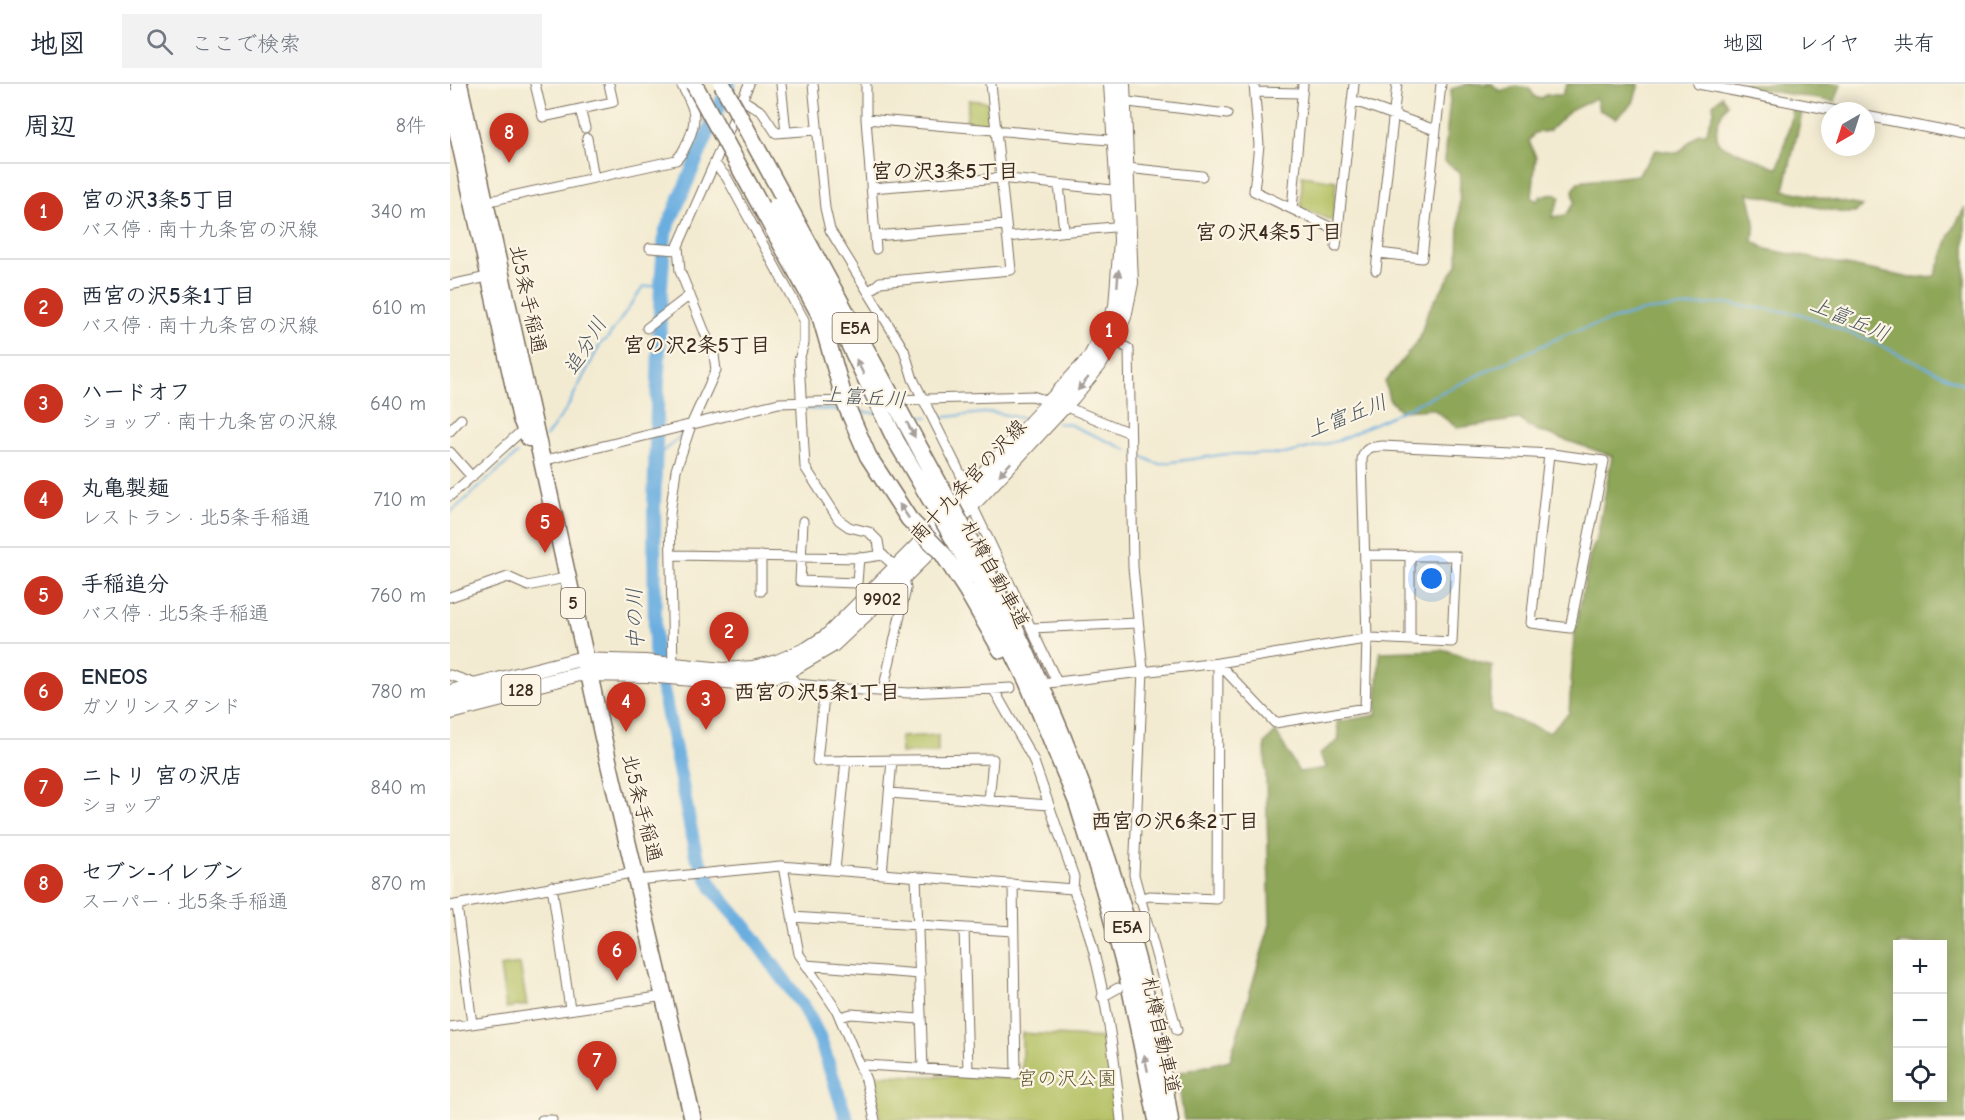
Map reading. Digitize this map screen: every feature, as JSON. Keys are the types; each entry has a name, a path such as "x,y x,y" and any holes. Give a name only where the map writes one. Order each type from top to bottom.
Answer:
{"highway":[{"name":"北5条手稲通","path":"459,84 485,202 495,276 521,419 531,426 542,461 584,667 632,877 660,996 693,1120"},
{"path":"694,84 820,315 846,405 868,456 909,519 943,554 977,579"},
{"name":"札樽自動車道","path":"708,84 835,315 901,450 977,579 1038,675 1088,799 1140,971 1170,1120"},
{"name":"札樽自動車道","path":"722,84 977,579 1027,681 1054,745 1077,802 1104,889 1130,987 1157,1120"},
{"name":"北5条手稲通","path":"450,98 495,276"},
{"name":"北5条手稲通","path":"531,426 570,643 584,667"},
{"name":"北5条手稲通","path":"660,996 684,1120"}],"main road":[{"name":"南十九条宮の沢線","path":"1111,84 1118,101"},
{"name":"南十九条宮の沢線","path":"646,669 673,679 737,683 781,668 833,645 900,572 968,489 1028,424 1055,405 1099,365 1109,337 1124,317 1131,283 1125,226 1118,101 1123,84"},
{"name":"南十九条宮の沢線","path":"1120,141 1127,168 1123,192"},
{"name":"南十九条宮の沢線","path":"900,572 972,506 1045,426 1055,405"},
{"name":"南十九条宮の沢線","path":"584,667 646,669 673,664 723,670 781,668"},
{"name":"128","path":"450,692 584,667"},
{"name":"128","path":"450,706 527,688 584,667"}],"street":[{"path":"535,84 543,117 613,102 609,84"},
{"path":"485,202 676,160 682,154 696,122 692,103 681,84"},
{"path":"673,679 670,514 676,470 686,447 691,425 698,417 716,370 714,355 680,271 678,250 749,84"},
{"path":"781,84 786,132"},
{"path":"813,84 825,208 830,230 904,350 924,400 968,489"},
{"path":"866,84 866,119 876,249"},
{"path":"869,292 880,282 1011,270 994,130 991,84"},
{"path":"1336,247 1354,84"},
{"path":"1376,270 1397,84"},
{"path":"1378,253 1422,258 1441,84"},
{"path":"1698,84 1821,108"},
{"path":"1292,209 1303,89 1255,88 1259,145 1254,191 1338,231"},
{"path":"743,100 762,112 776,133 816,130"},
{"path":"1352,100 1435,130"},
{"path":"1118,101 1227,114"},
{"path":"580,109 594,178"},
{"path":"1875,118 1965,135"},
{"path":"866,119 1120,141"},
{"path":"715,164 727,178 804,320 804,343 799,360 805,467 839,520 849,527 869,532 879,541 883,555 900,572 906,589 883,692"},
{"path":"1127,168 1202,176"},
{"path":"871,188 1000,178 1123,192"},
{"path":"1059,185 1064,230"},
{"path":"874,236 1005,225"},
{"path":"1007,237 1125,226"},
{"path":"650,248 678,250"},
{"path":"450,285 495,276"},
{"path":"647,328 690,295"},
{"path":"1109,337 1129,349 1131,364 1133,567 1143,670 1134,875 1177,1030"},
{"path":"542,461 779,403 1032,396 1130,433"},
{"path":"450,431 461,419"},
{"path":"450,496 531,426"},
{"path":"1218,663 1275,723 1365,708 1367,639 1362,459 1364,452 1370,447 1549,454 1604,461 1570,628 1530,623 1549,454"},
{"path":"450,452 472,477"},
{"path":"972,506 1032,628 1053,682 1218,663 1367,639 1452,642 1456,556 1365,555"},
{"path":"803,521 800,581 857,583 859,558"},
{"path":"671,555 859,558 883,555"},
{"path":"1410,555 1410,640"},
{"path":"761,556 761,591"},
{"path":"450,597 508,577 528,586 560,579"},
{"path":"1032,628 1137,623"},
{"path":"1139,899 1149,896 1217,898 1218,663"},
{"path":"781,668 797,684 825,687 883,692 1011,688"},
{"path":"450,675 478,685"},
{"path":"825,687 817,761 993,759 989,801"},
{"path":"450,715 516,698 527,688"},
{"path":"994,690 1033,759 1074,878 1073,889 1094,954 1117,1079 1121,1120"},
{"path":"835,870 846,760"},
{"path":"882,874 892,760"},
{"path":"889,793 1049,806"},
{"path":"783,866 799,954 840,1017 861,1067 875,1120"},
{"path":"472,1024 454,905 552,886 632,877 783,866 1073,889"},
{"path":"916,876 920,974 919,1019 923,1069"},
{"path":"861,1067 865,1065 1016,1074 1013,884"},
{"path":"552,886 570,1009"},
{"path":"792,917 1013,931"},
{"path":"964,928 968,1071"},
{"path":"806,965 920,974"},
{"path":"1148,972 1160,965"},
{"path":"1102,997 1118,988"},
{"path":"450,1027 660,996"},
{"path":"840,1017 850,1014 919,1019"},
{"path":"542,1120 552,1120"}],"green space":[{"path":"1468,84 1492,84 1500,91 1516,86 1529,88 1535,97 1541,99 1545,95 1562,95 1567,84 1639,84 1633,103 1616,118 1599,110 1596,98 1570,111 1549,131 1534,133 1529,141 1536,157 1532,198 1537,201 1541,196 1556,194 1560,198 1552,217 1566,215 1575,202 1573,191 1578,182 1638,175 1656,150 1678,153 1699,133 1706,133 1714,111 1713,104 1722,96 1727,104 1719,119 1717,129 1720,145 1778,168 1792,117 1791,109 1802,113 1784,190 1862,206 1855,213 1844,213 1748,193 1755,222 1753,241 1766,249 1911,278 1935,276 1950,235 1965,207 1965,1120 1184,1120 1177,1073 1230,1060 1270,924 1265,743 1276,732 1299,772 1327,768 1319,754 1339,740 1337,722 1376,715 1380,652 1446,650 1492,666 1490,711 1549,732 1569,713 1574,636 1590,555 1598,534 1612,456 1528,427 1520,419 1457,428 1433,409 1401,411 1389,399 1385,382 1420,338 1427,313 1458,263 1460,173 1444,161 1451,89"},
{"path":"1728,84 1841,84 1835,102"},
{"path":"969,100 988,102 988,121 985,124 966,121"},
{"path":"1302,176 1336,181 1333,221 1301,208"},
{"path":"938,735 938,753 901,753 900,737"},
{"path":"520,964 527,1005 506,1008 500,967"},
{"name":"宮の沢公園","path":"1022,1033 1105,1038 1115,1120 881,1120 871,1081 876,1075 1022,1078"}],"waterway":[{"name":"中の川","path":"729,84 665,233 661,285 654,505 655,650 696,855 714,890 747,929 806,1010 820,1039 847,1120"},
{"name":"追分川","path":"546,437 567,408 601,343 607,339 643,287 661,285"},
{"name":"上富丘川","path":"1134,453 1158,464 1227,454 1285,454 1337,441 1569,333 1642,311 1724,303 1801,314 1873,342 1965,385"},
{"name":"上富丘川","path":"761,412 782,407"},
{"name":"上富丘川","path":"805,409 842,410"},
{"name":"上富丘川","path":"856,411 875,413"},
{"name":"上富丘川","path":"937,418 992,412 1026,419"},
{"name":"上富丘川","path":"910,416 928,417"},
{"name":"上富丘川","path":"1056,423 1068,424 1128,450"},
{"name":"上富丘川","path":"656,458 686,431"},
{"name":"追分川","path":"450,513 517,454"}],"place":[{"name":"セブン-イレブン","path":"509,163"},
{"name":"宮の沢3条5丁目","path":"1109,361"},
{"name":"手稲追分","path":"545,553"},
{"name":"西宮の沢5条1丁目","path":"729,662"},
{"name":"ハードオフ","path":"706,730"},
{"name":"丸亀製麺","path":"626,732"},
{"name":"ENEOS","path":"617,981"},
{"name":"ニトリ 宮の沢店","path":"597,1091"}],"district":[{"name":"宮の沢3条5丁目","path":"945,171"},
{"name":"宮の沢4条5丁目","path":"1269,232"},
{"name":"宮の沢2条5丁目","path":"697,345"},
{"name":"西宮の沢5条1丁目","path":"817,692"},
{"name":"西宮の沢6条2丁目","path":"1175,821"}]}
